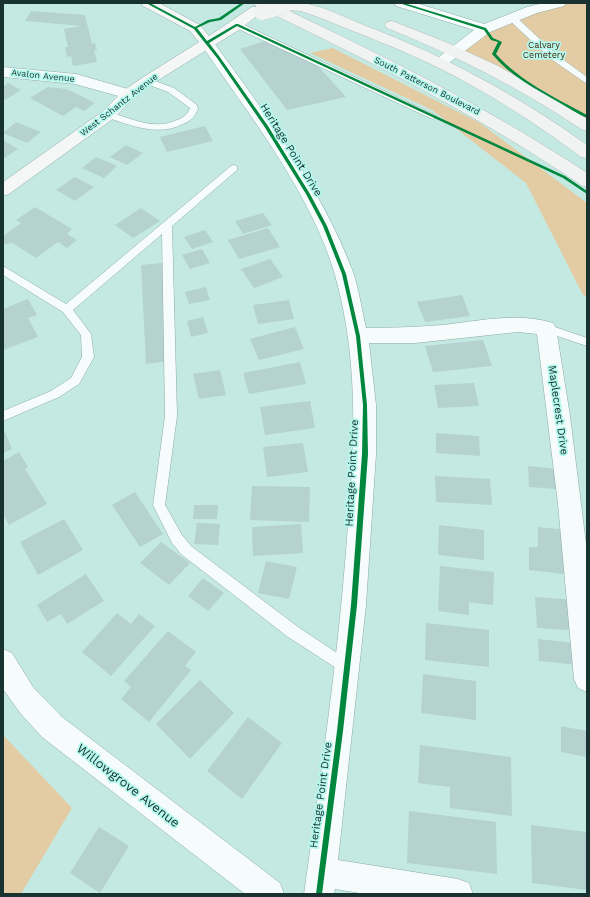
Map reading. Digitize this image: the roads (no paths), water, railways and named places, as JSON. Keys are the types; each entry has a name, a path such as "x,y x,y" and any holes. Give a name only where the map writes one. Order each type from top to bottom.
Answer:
{"main road":[{"path":"148,3 195,28 207,43"},
{"path":"257,10 284,6 304,7 411,49 482,84 534,114 587,153"},
{"name":"West Schantz Avenue","path":"3,190 108,115 129,94 147,81 237,25 257,10"},
{"name":"South Patterson Boulevard","path":"257,10 454,98 500,124 587,181"},
{"path":"380,20 455,51 539,95 584,121"}],"street":[{"path":"401,3 485,29"},
{"path":"440,63 485,29 511,17 560,3"},
{"name":"Heritage Point Drive","path":"207,43 266,126 308,194 325,226 344,274 358,336 365,405 365,454 354,605 320,883"},
{"name":"Avalon Avenue","path":"4,72 76,79 129,94"},
{"path":"358,336 415,335 518,325 546,328"},
{"name":"Maplecrest Drive","path":"546,328 558,401 574,532 587,679"},
{"name":"Willowgrove Avenue","path":"3,662 12,681 30,705 52,727 269,894"},
{"path":"320,883 458,894"}],"lane":[{"path":"511,17 554,56 587,81"},
{"path":"237,25 433,116"},
{"path":"108,115 158,129 177,125 190,116 194,111 194,107 170,90 147,81"},
{"path":"67,308 234,168"},
{"path":"167,225 171,416 159,505 177,539 186,550 293,632 347,668"},
{"path":"3,270 67,308 86,334 88,357 75,381 54,394 3,416"},
{"path":"546,328 587,342"}],"park label":[{"name":"Calvary Cemetery","path":"544,50"}]}
